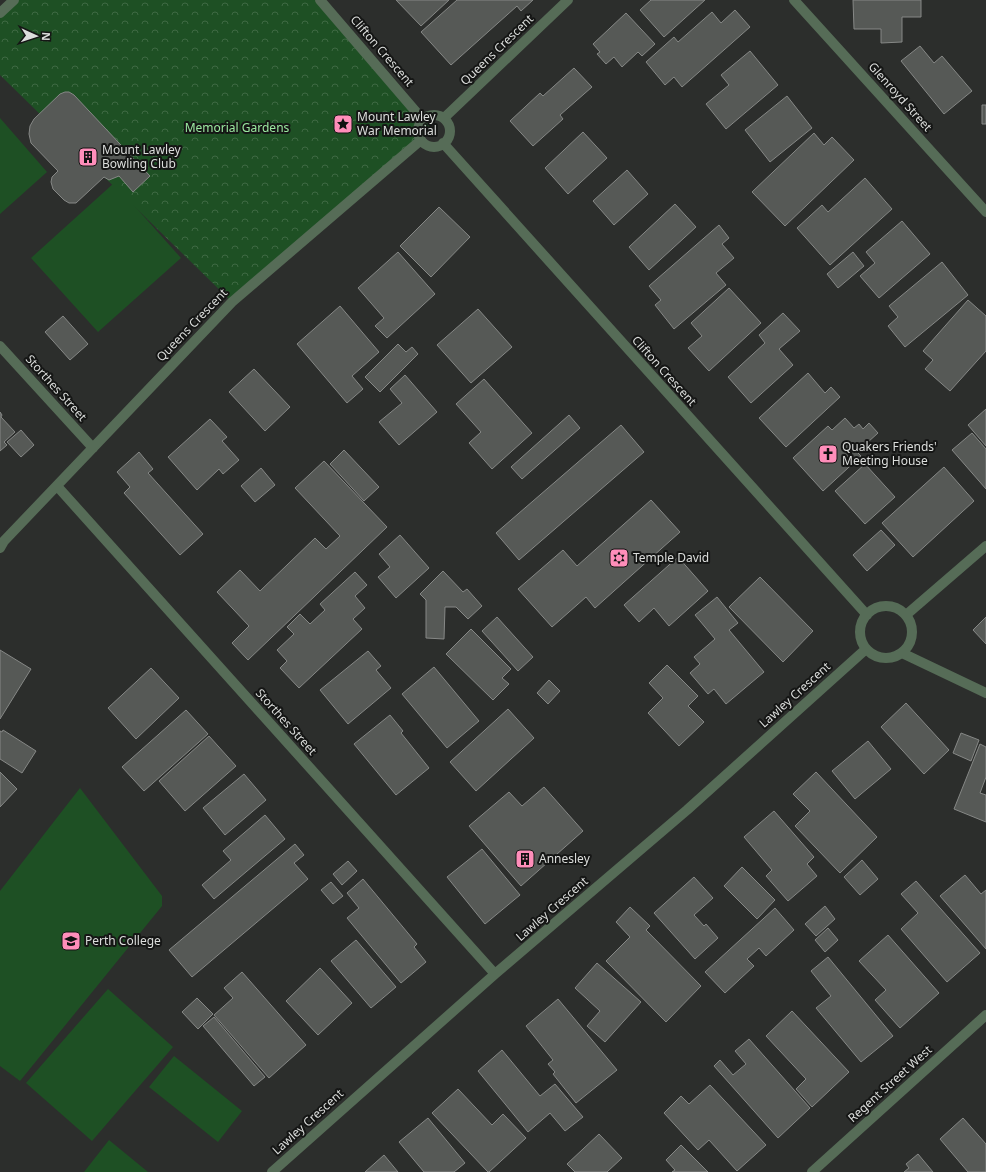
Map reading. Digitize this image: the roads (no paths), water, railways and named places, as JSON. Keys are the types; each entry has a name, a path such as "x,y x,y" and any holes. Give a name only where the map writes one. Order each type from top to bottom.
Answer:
{"street":[{"path":"0,13 14,0"},
{"name":"Clifton Crescent","path":"320,0 423,120"},
{"name":"Queens Crescent","path":"444,118 568,0"},
{"name":"Glenroyd Street","path":"794,0 986,212"},
{"path":"431,115 444,118 450,131 447,140 434,146 424,143 419,135 419,129 423,120 431,115"},
{"name":"Queens Crescent","path":"0,548 4,541 232,302 421,140"},
{"name":"Clifton Crescent","path":"443,143 867,615"},
{"name":"Storthes Street","path":"0,346 92,448"},
{"name":"Storthes Street","path":"57,486 495,974"},
{"path":"906,616 986,546"},
{"path":"882,606 891,606 899,610 906,616 911,625 912,635 909,645 902,652 893,657 884,658 874,655 866,649 860,632 862,623 867,615 874,609 882,606"},
{"name":"Lawley Crescent","path":"272,1172 495,974 687,810 866,649"},
{"path":"902,652 986,693"},
{"name":"Regent Street West","path":"812,1172 986,1015"}],"place":[{"name":"Mount Lawley War Memorial","path":"343,124"},
{"name":"Mount Lawley Bowling Club","path":"88,157"},
{"name":"Quakers Friends' Meeting House","path":"828,454"},
{"name":"Temple David","path":"619,558"},
{"name":"Annesley","path":"525,859"},
{"name":"Perth College","path":"71,941"}],"park label":[{"name":"Memorial Gardens","path":"237,128"}]}
